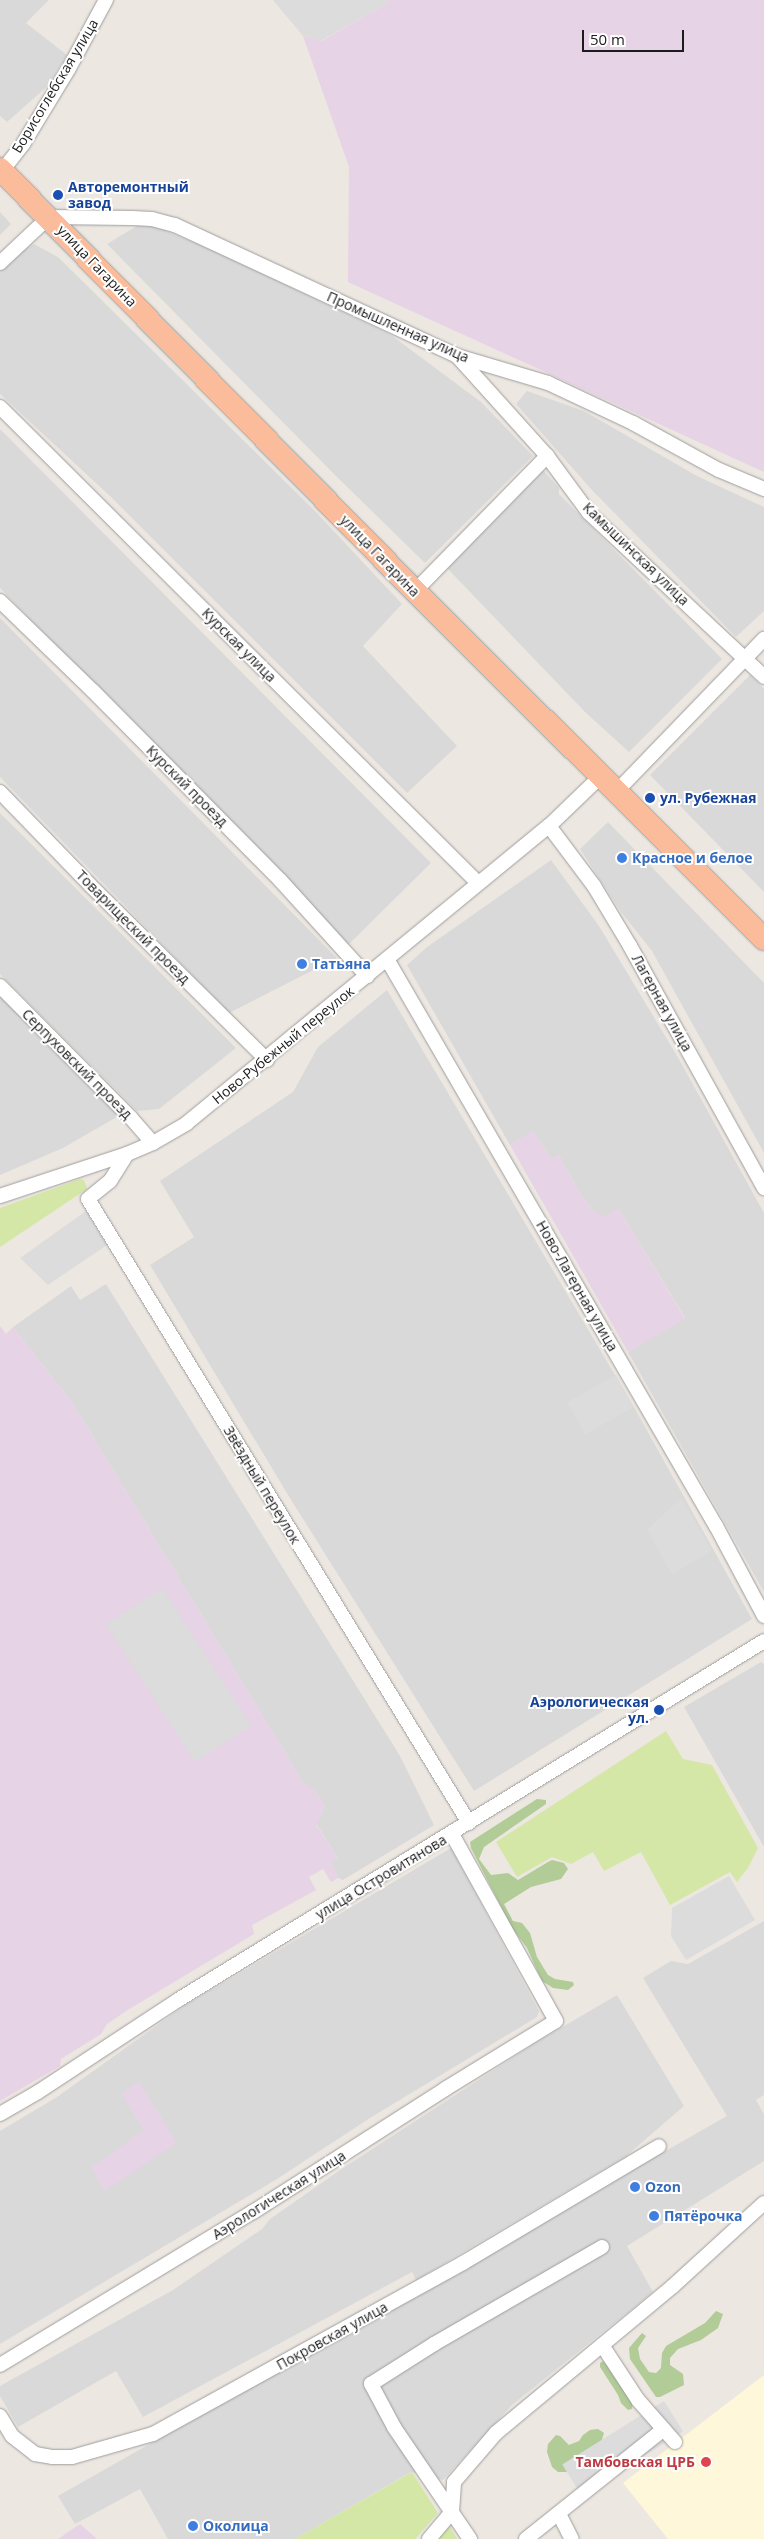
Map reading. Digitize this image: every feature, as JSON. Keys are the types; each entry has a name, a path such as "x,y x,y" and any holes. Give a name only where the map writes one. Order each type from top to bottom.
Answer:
{"main road":[{"name":"улица Гагарина","path":"1,170 414,591 764,939"}],"street":[{"name":"Борисоглебская улица","path":"1,170 23,144 106,0"},
{"path":"0,263 49,217"},
{"name":"Промышленная улица","path":"49,217 152,219 175,225 457,356 548,383 633,423 719,470 764,489"},
{"name":"Камышинская улица","path":"457,356 547,456 590,513 764,677"},
{"name":"Курская улица","path":"0,407 478,883"},
{"path":"414,591 547,456"},
{"name":"Курский проезд","path":"0,601 93,691 280,880 367,976"},
{"name":"Ново-Рубежный переулок","path":"0,1196 127,1154 153,1143 187,1123 267,1060 478,883 549,826 608,785 764,640"},
{"name":"Товарищеский проезд","path":"0,792 90,885 267,1060"},
{"name":"Лагерная улица","path":"549,826 594,886 630,946 764,1188"},
{"name":"Ново-Лагерная улица","path":"387,959 716,1526 764,1616"},
{"name":"Серпуховский проезд","path":"0,986 132,1118 153,1143"},
{"name":"Звёздный переулок","path":"127,1154 110,1181 88,1199 469,1823"},
{"name":"улица Островитянова","path":"0,2114 38,2092 178,2000 452,1834 764,1641"},
{"name":"Аэрологическая улица","path":"0,2365 253,2212 445,2088 556,2021 452,1834"},
{"name":"Покровская улица","path":"0,2416 12,2436 35,2454 52,2457 72,2457 153,2434 463,2263 659,2146"},
{"path":"429,2539 452,2512 454,2482 496,2433 673,2286 764,2203"},
{"path":"470,2539 394,2427 371,2384 434,2344 602,2247"},
{"path":"602,2345 638,2400 675,2442"},
{"path":"526,2539 664,2429"},
{"path":"559,2514 572,2539"}],"shaded area":[{"path":"0,0 49,0 26,23 67,55 50,84 7,122 0,116"},
{"path":"273,0 388,0 384,5 321,41 303,36"},
{"path":"388,0 764,0 764,472 348,282 349,167 303,36 322,41 384,5"},
{"path":"0,212 11,224 0,235"},
{"path":"140,224 149,224 215,251 391,335 481,402 533,456 425,563 337,477 107,244"},
{"path":"34,244 58,257 315,511 402,604 363,646 457,746 407,793 111,497 0,394 0,271 19,253"},
{"path":"527,391 584,411 697,476 764,507 764,611 736,637 591,489 516,404"},
{"path":"0,429 431,863 348,945 0,588"},
{"path":"543,470 559,488 559,494 722,659 629,752 585,712 447,568"},
{"path":"0,618 337,958 229,1013 0,777"},
{"path":"750,675 764,689 764,892 650,775"},
{"path":"0,813 236,1048 159,1109 137,1111 0,974"},
{"path":"608,822 764,983 764,1153 652,951 621,912 580,849"},
{"path":"551,860 599,926 679,1059 764,1213 764,1592 628,1352 685,1318 619,1209 604,1218 592,1209 581,1195 559,1156 552,1159 533,1132 510,1145 407,965 427,947"},
{"path":"387,990 634,1407 752,1619 474,1791 288,1495 150,1265 194,1237 160,1181 293,1092 318,1047"},
{"path":"0,993 122,1114 63,1148 0,1175"},
{"path":"533,1131 552,1159 559,1156 581,1195 592,1209 604,1217 619,1209 685,1319 628,1352 510,1145"},
{"path":"86,1211 107,1245 48,1285 20,1258"},
{"path":"106,1284 400,1756 434,1825 343,1880 338,1878 331,1862 338,1858 316,1824 325,1806 315,1791 303,1782 73,1404 13,1327 71,1286 80,1300"},
{"path":"0,1326 6,1334 13,1327 73,1404 303,1782 315,1791 325,1806 316,1825 338,1858 331,1862 338,1878 331,1882 323,1869 309,1877 316,1890 252,1925 254,1934 126,2011 107,2024 101,2034 61,2059 60,2066 0,2101"},
{"path":"616,1375 634,1407 585,1435 567,1402"},
{"path":"681,1498 712,1551 672,1574 647,1530"},
{"path":"162,1588 251,1726 195,1762 106,1624"},
{"path":"761,1662 764,1664 764,1847 684,1707"},
{"path":"451,1848 539,2011 537,2017 370,2118 277,2179 0,2344 0,2131 57,2097 184,2006"},
{"path":"729,1876 755,1920 686,1960 671,1936 672,1908"},
{"path":"764,1921 764,2095 756,2100 764,2114 764,2161 627,2246 653,2292 512,2405 443,2480 411,2472 295,2539 168,2539 140,2489 75,2524 58,2496 727,2116 643,1978 671,1961 688,1964"},
{"path":"617,1995 684,2106 625,2157 416,2280 412,2272 143,2417 116,2371 18,2427 0,2396 0,2386 173,2290 262,2229 270,2219 343,2168 537,2042"},
{"path":"139,2082 177,2143 105,2191 91,2168 144,2130 121,2093"},
{"name":"Тамбовская ЦРБ","path":"764,2375 764,2539 668,2539 623,2483"},
{"path":"664,2401 683,2432 581,2495 562,2465"},
{"path":"80,2524 97,2539 58,2539"}],"green space":[{"path":"80,1179 84,1180 87,1189 0,1247 0,1208"},
{"path":"666,1731 683,1759 712,1765 758,1848 748,1868 737,1882 730,1872 670,1905 641,1852 604,1871 593,1852 571,1864 552,1857 517,1877 496,1842"},
{"path":"537,1799 546,1800 546,1804 484,1847 479,1859 491,1875 508,1873 518,1880 552,1860 564,1863 568,1869 561,1879 531,1887 504,1904 513,1921 522,1923 530,1933 537,1957 548,1975 555,1979 573,1982 574,1985 568,1990 553,1988 542,1981 527,1948 512,1928 471,1848 470,1842"},
{"path":"716,2311 723,2314 718,2328 701,2340 678,2349 670,2358 670,2365 683,2374 684,2385 660,2397 656,2397 630,2359 629,2348 642,2333 646,2336 638,2348 640,2359 649,2372 656,2373 661,2368 662,2353 666,2346 705,2323"},
{"path":"603,2361 634,2397 632,2409 628,2410 621,2403 600,2367 600,2363"},
{"path":"598,2429 604,2433 599,2449 568,2472 558,2472 552,2467 547,2452 548,2444 556,2435 560,2436 569,2445 579,2441 590,2430"},
{"path":"412,2472 438,2513 415,2539 295,2539"},
{"path":"450,2527 457,2539 436,2539 446,2529"}],"place":[{"name":"Авторемонтный завод","path":"58,195"},
{"name":"ул. Рубежная","path":"650,798"},
{"name":"Красное и белое","path":"622,858"},
{"name":"Татьяна","path":"302,964"},
{"name":"Аэрологическая ул.","path":"659,1710"},
{"name":"Ozon","path":"635,2187"},
{"name":"Пятёрочка","path":"654,2216"},
{"name":"Тамбовская ЦРБ","path":"706,2462"},
{"name":"Околица","path":"193,2526"}]}
